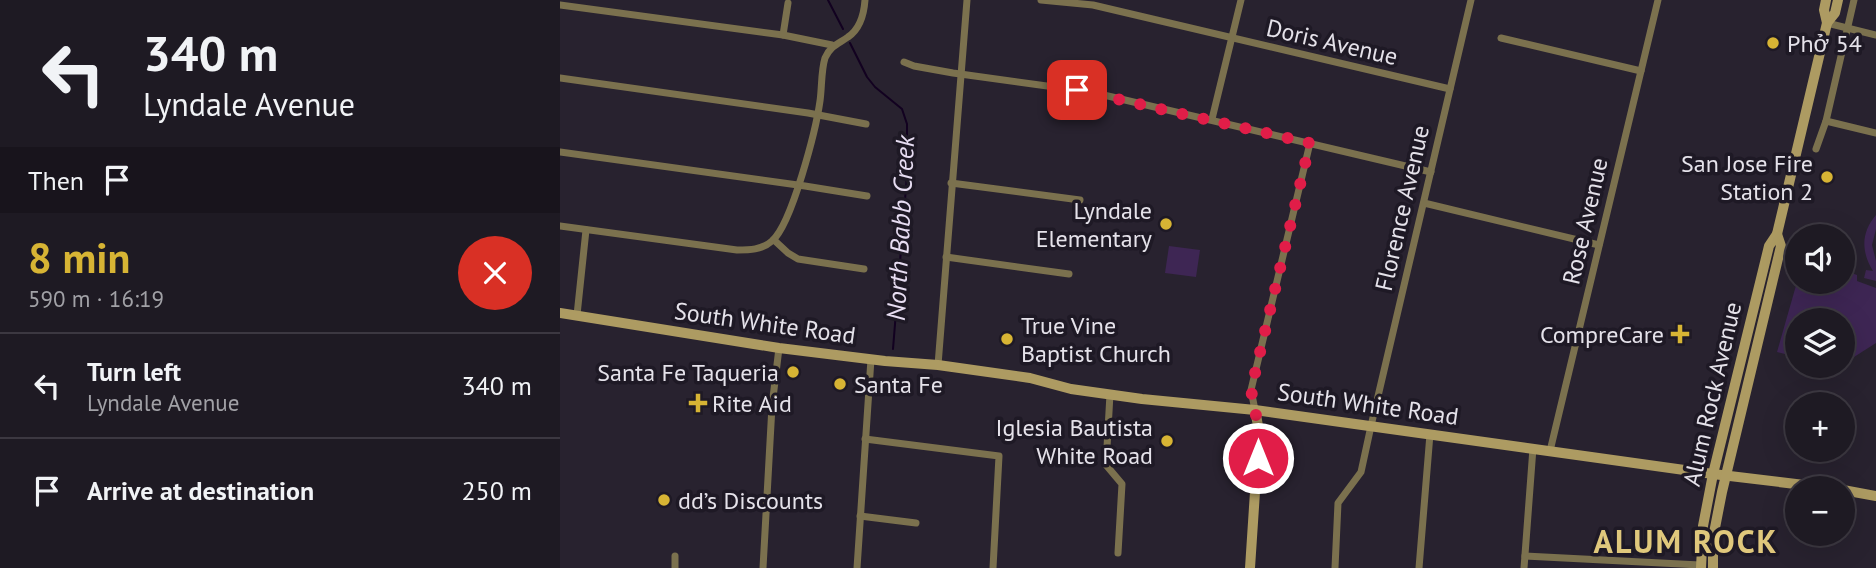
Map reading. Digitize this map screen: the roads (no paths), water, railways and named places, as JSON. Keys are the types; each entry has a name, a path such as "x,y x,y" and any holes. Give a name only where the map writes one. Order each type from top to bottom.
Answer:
{"main road":[{"name":"Alum Rock Avenue","path":"1826,0 1824,10 1827,23"},
{"name":"Alum Rock Avenue","path":"1707,567 1703,526 1713,474 1769,246 1777,234 1827,23 1835,13 1838,0"},
{"name":"Alum Rock Avenue","path":"1707,567 1725,476 1781,246 1777,234"},
{"path":"1762,276 1770,292"},
{"name":"South White Road","path":"560,313 779,348 938,365 1030,379 1071,389 1198,406 1255,410 1785,483"},
{"path":"1250,568 1259,431 1255,410"},
{"path":"1855,492 1876,496"}],"street":[{"path":"560,226 737,250 758,248 774,240 780,232 797,185 818,114 825,59 832,45 850,36 863,17 865,0"},
{"path":"938,365 967,0"},
{"name":"Doris Avenue","path":"1045,0 1094,5 1450,89"},
{"path":"1212,120 1241,0"},
{"name":"Florence Avenue","path":"1335,568 1338,503 1361,472 1471,0"},
{"name":"Rose Avenue","path":"1550,451 1658,0"},
{"path":"1816,149 1826,121 1854,0"},
{"path":"783,35 788,3"},
{"path":"560,5 783,35 832,45"},
{"path":"1827,23 1876,35"},
{"path":"1500,38 1640,71"},
{"path":"904,62 961,74 1091,92 1431,172"},
{"path":"560,78 818,114 866,124"},
{"path":"1826,121 1876,133"},
{"path":"1255,410 1251,390 1310,143"},
{"path":"560,152 867,196"},
{"path":"951,183 1080,200"},
{"path":"1424,203 1600,245"},
{"path":"577,315 586,230"},
{"path":"774,240 798,259 864,270"},
{"path":"946,257 1069,274"},
{"path":"763,568 772,406 779,348"},
{"path":"857,568 871,359"},
{"path":"1110,394 1106,465 1122,484 1123,494 1118,553"},
{"path":"1419,568 1430,434"},
{"path":"866,439 999,456 993,568"},
{"path":"1524,568 1533,448"},
{"path":"860,516 916,523"},
{"path":"675,568 676,556"},
{"path":"1525,556 1707,567"}],"waterway":[{"name":"North Babb Creek","path":"828,0 843,29"},
{"name":"North Babb Creek","path":"850,43 867,77 902,109 907,124 907,175 893,349"}],"place":[{"name":"Phở 54","path":"1773,43"},
{"name":"San Jose Fire Station 2","path":"1827,177"},
{"name":"Lyndale Elementary","path":"1166,224"},
{"name":"CompreCare","path":"1680,334"},
{"name":"True Vine Baptist Church","path":"1007,339"},
{"name":"Santa Fe Taqueria","path":"793,372"},
{"name":"Santa Fe","path":"840,384"},
{"name":"Rite Aid","path":"698,403"},
{"name":"Iglesia Bautista White Road","path":"1167,441"},
{"name":"dd’s Discounts","path":"664,500"}],"district":[{"name":"ALUM ROCK","path":"1686,541"}]}
